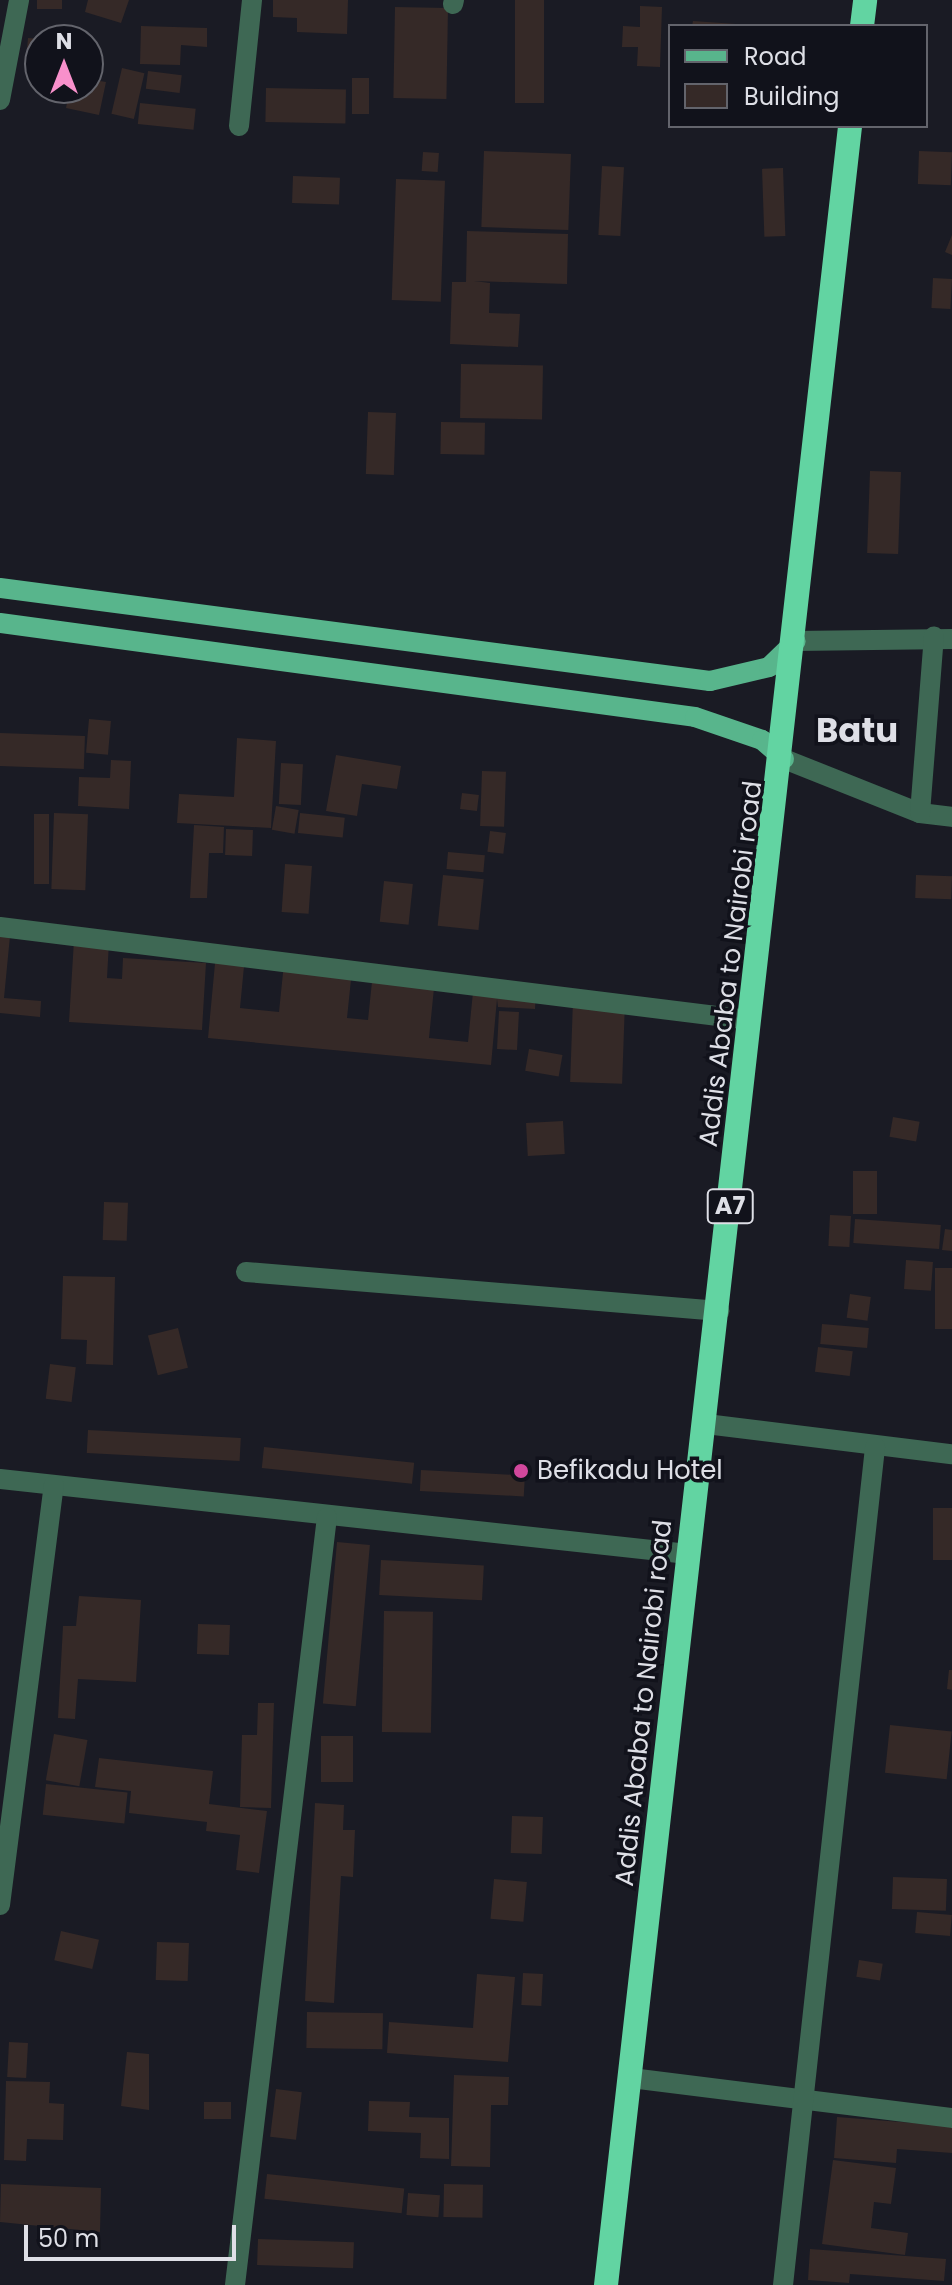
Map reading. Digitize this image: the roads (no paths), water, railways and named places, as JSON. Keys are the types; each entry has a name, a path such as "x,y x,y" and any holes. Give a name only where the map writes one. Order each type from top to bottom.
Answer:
{"highway":[{"path":"862,24 865,0"},
{"name":"Addis Ababa to Nairobi road","path":"606,2285 750,1020 784,759 850,128"}],"main road":[{"path":"0,588 710,681 769,667 796,641"},
{"path":"0,623 695,717 762,740 784,759"}],"street":[{"path":"0,100 19,0"},
{"path":"239,126 252,0"},
{"path":"796,641 943,638 920,813"},
{"path":"784,759 920,813 952,817"},
{"path":"0,927 750,1020"},
{"path":"246,1272 719,1311"},
{"path":"706,1424 952,1454"},
{"path":"783,2285 875,1447"},
{"path":"0,1479 688,1554"},
{"path":"0,1905 54,1485"},
{"path":"235,2285 327,1517"},
{"path":"631,2078 952,2118"}],"place":[{"name":"Befikadu Hotel","path":"521,1471"}],"district":[{"name":"Batu","path":"857,731"}]}
